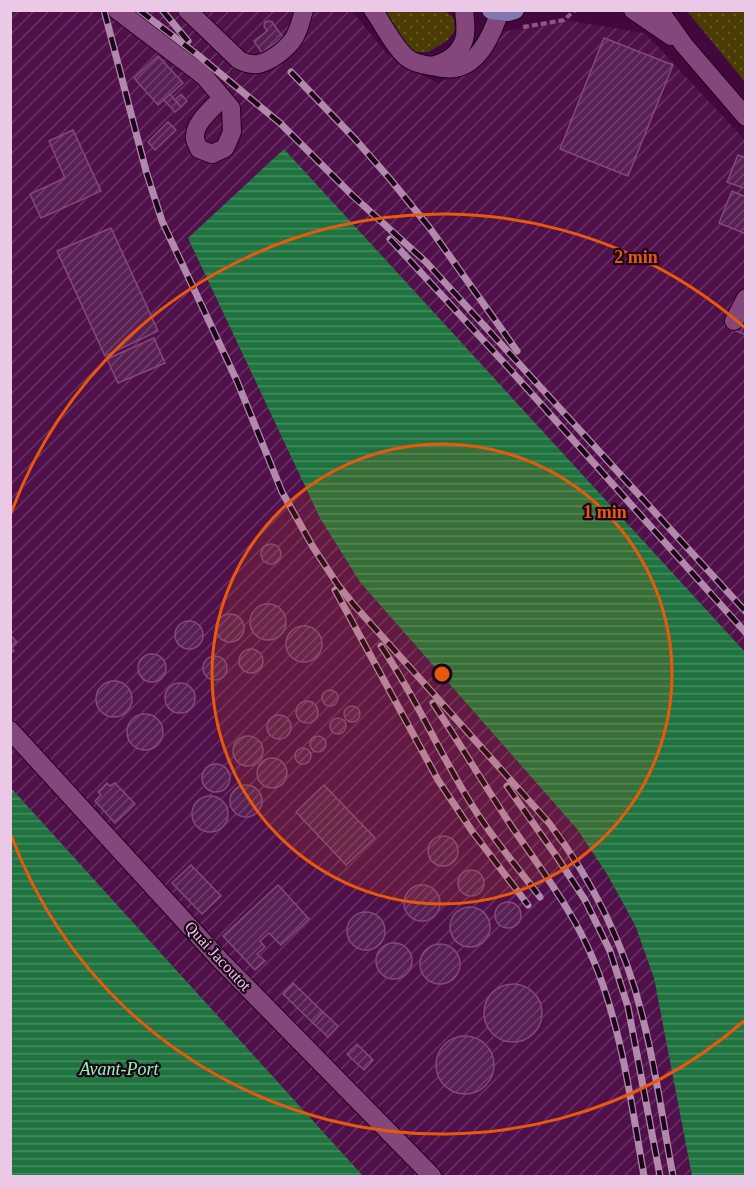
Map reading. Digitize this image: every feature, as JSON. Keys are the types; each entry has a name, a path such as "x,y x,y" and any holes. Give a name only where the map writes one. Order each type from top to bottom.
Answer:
{"main road":[{"path":"491,10 515,10"}],"street":[{"path":"117,10 204,76 222,98"},
{"path":"187,10 239,60 248,64 258,64 287,46 294,38 304,10"},
{"path":"373,10 407,58 419,64 444,69 465,65 477,55 485,44 500,11"},
{"path":"429,66 447,61 458,52 464,40 464,10"},
{"path":"633,10 684,45"},
{"path":"658,10 684,45 746,117"},
{"path":"734,321 746,298"},
{"name":"Quai Jacoutot","path":"10,730 221,961 432,1176"}],"path":[{"path":"522,28 564,20 575,10"}],"shaded area":[{"path":"10,11 352,11 386,53 402,65 438,83 476,66 495,33 564,20 645,33 745,140 745,1176 11,1176"},
{"path":"379,11 445,11 453,17 455,30 447,41 428,52 412,52"},
{"path":"687,11 745,11 745,82"}],"water":[{"path":"284,149 745,652 745,1176 692,1176 654,978 635,925 607,874 577,829 360,582 320,518 188,238"},
{"name":"Avant-Port","path":"11,788 363,1176 11,1176"}],"building":[{"path":"269,21 283,37 262,53 254,41 267,31 264,26 265,22"},
{"path":"604,38 673,65 628,176 560,149"},
{"path":"158,56 183,83 158,105 134,78"},
{"path":"170,94 181,107 175,112 164,100"},
{"path":"181,94 187,101 181,107 175,100"},
{"path":"168,122 176,130 155,150 148,142"},
{"path":"73,130 101,191 41,218 30,194 65,178 49,141"},
{"path":"738,155 746,158 746,189 727,182"},
{"path":"732,191 746,197 746,234 719,223"},
{"path":"111,228 158,331 105,356 57,251"},
{"path":"746,312 746,335 736,331"},
{"path":"154,338 165,363 118,383 107,359"},
{"path":"271,544 278,547 281,554 278,561 271,564 264,561 261,554 264,547"},
{"path":"268,604 280,610 286,622 280,634 268,640 256,634 250,622 256,610"},
{"path":"230,614 240,618 244,628 240,638 230,642 220,638 216,628 220,618"},
{"path":"189,621 199,625 203,635 199,645 189,649 179,645 175,635 179,625"},
{"path":"304,626 316,632 322,644 316,656 304,662 292,656 286,644 292,632"},
{"path":"10,635 17,642 11,648 14,651 10,654"},
{"path":"251,649 256,650 262,656 262,666 256,672 251,673 246,672 240,666 239,661 240,656 246,650"},
{"path":"152,654 162,658 166,668 162,678 152,682 142,678 138,668 142,658"},
{"path":"215,656 220,657 226,663 226,673 220,679 215,680 210,679 204,673 203,668 204,663 210,657"},
{"path":"114,681 126,687 132,699 126,711 114,717 102,711 96,699 102,687"},
{"path":"180,683 186,684 194,692 194,704 186,712 180,713 174,712 166,704 165,698 166,692 174,684"},
{"path":"330,690 338,698 330,706 322,698"},
{"path":"307,701 315,704 318,712 315,720 307,723 299,720 296,712 299,704"},
{"path":"352,706 360,714 352,722 344,714"},
{"path":"145,714 157,720 163,732 157,744 145,750 133,744 127,732 133,720"},
{"path":"279,715 287,719 291,727 287,735 279,739 271,735 267,727 271,719"},
{"path":"338,718 346,726 338,734 330,726"},
{"path":"248,736 259,740 263,751 259,762 248,766 237,762 233,751 237,740"},
{"path":"318,736 326,744 318,752 310,744"},
{"path":"303,748 311,756 303,764 295,756"},
{"path":"272,758 283,762 287,773 283,784 272,788 261,784 257,773 261,762"},
{"path":"216,764 226,768 230,778 226,788 216,792 206,788 202,778 206,768"},
{"path":"107,783 110,786 115,783 135,804 115,823 95,801 101,795 98,792"},
{"path":"246,785 257,790 262,801 257,812 246,817 235,812 230,801 235,790"},
{"path":"324,785 375,838 346,865 296,812"},
{"path":"210,796 222,802 228,814 222,826 210,832 198,826 192,814 198,802"},
{"path":"443,836 454,840 458,851 454,862 443,866 432,862 428,851 432,840"},
{"path":"191,865 221,896 202,914 172,883"},
{"path":"471,870 480,874 484,883 480,892 471,896 462,892 458,883 462,874"},
{"path":"278,885 309,919 281,945 269,933 260,941 265,947 257,954 265,961 255,970 223,936"},
{"path":"422,885 435,890 440,903 435,916 422,921 409,916 404,903 409,890"},
{"path":"508,902 517,906 521,915 517,924 508,928 499,924 495,915 499,906"},
{"path":"470,907 478,908 484,913 489,919 489,935 484,941 478,946 470,947 462,946 456,941 451,935 450,927 451,919 456,913 462,908"},
{"path":"366,912 379,918 385,931 379,944 366,950 353,944 347,931 353,918"},
{"path":"394,943 407,948 412,961 407,974 394,979 381,974 376,961 381,948"},
{"path":"440,944 448,945 454,950 459,956 459,972 454,978 448,983 440,984 432,983 426,978 421,972 420,964 421,956 426,950 432,945"},
{"path":"293,983 323,1012 313,1023 283,994"},
{"path":"513,984 524,986 537,997 542,1013 540,1024 529,1037 513,1042 502,1040 489,1029 484,1013 486,1002 497,989"},
{"path":"323,1012 338,1026 328,1037 313,1023"},
{"path":"465,1036 476,1038 489,1049 494,1065 492,1076 481,1089 465,1094 454,1092 441,1081 436,1065 438,1054 449,1041"},
{"path":"357,1044 373,1060 364,1070 347,1054"}],"railway":[{"path":"104,10 146,171 162,221 237,381 282,492 313,547 338,585 549,823 579,867 605,914 626,964 642,1015 673,1176"},
{"path":"139,10 280,123 353,196 426,262 746,612"},
{"path":"162,10 188,41"},
{"path":"291,72 355,139 429,227 517,351"},
{"path":"390,239 746,633"},
{"path":"335,590 438,780 472,831 528,905"},
{"path":"381,646 475,810 540,897"},
{"path":"433,703 566,907 585,941 603,985 618,1039 644,1176"},
{"path":"507,786 585,900 610,951 628,1007 660,1176"}]}
